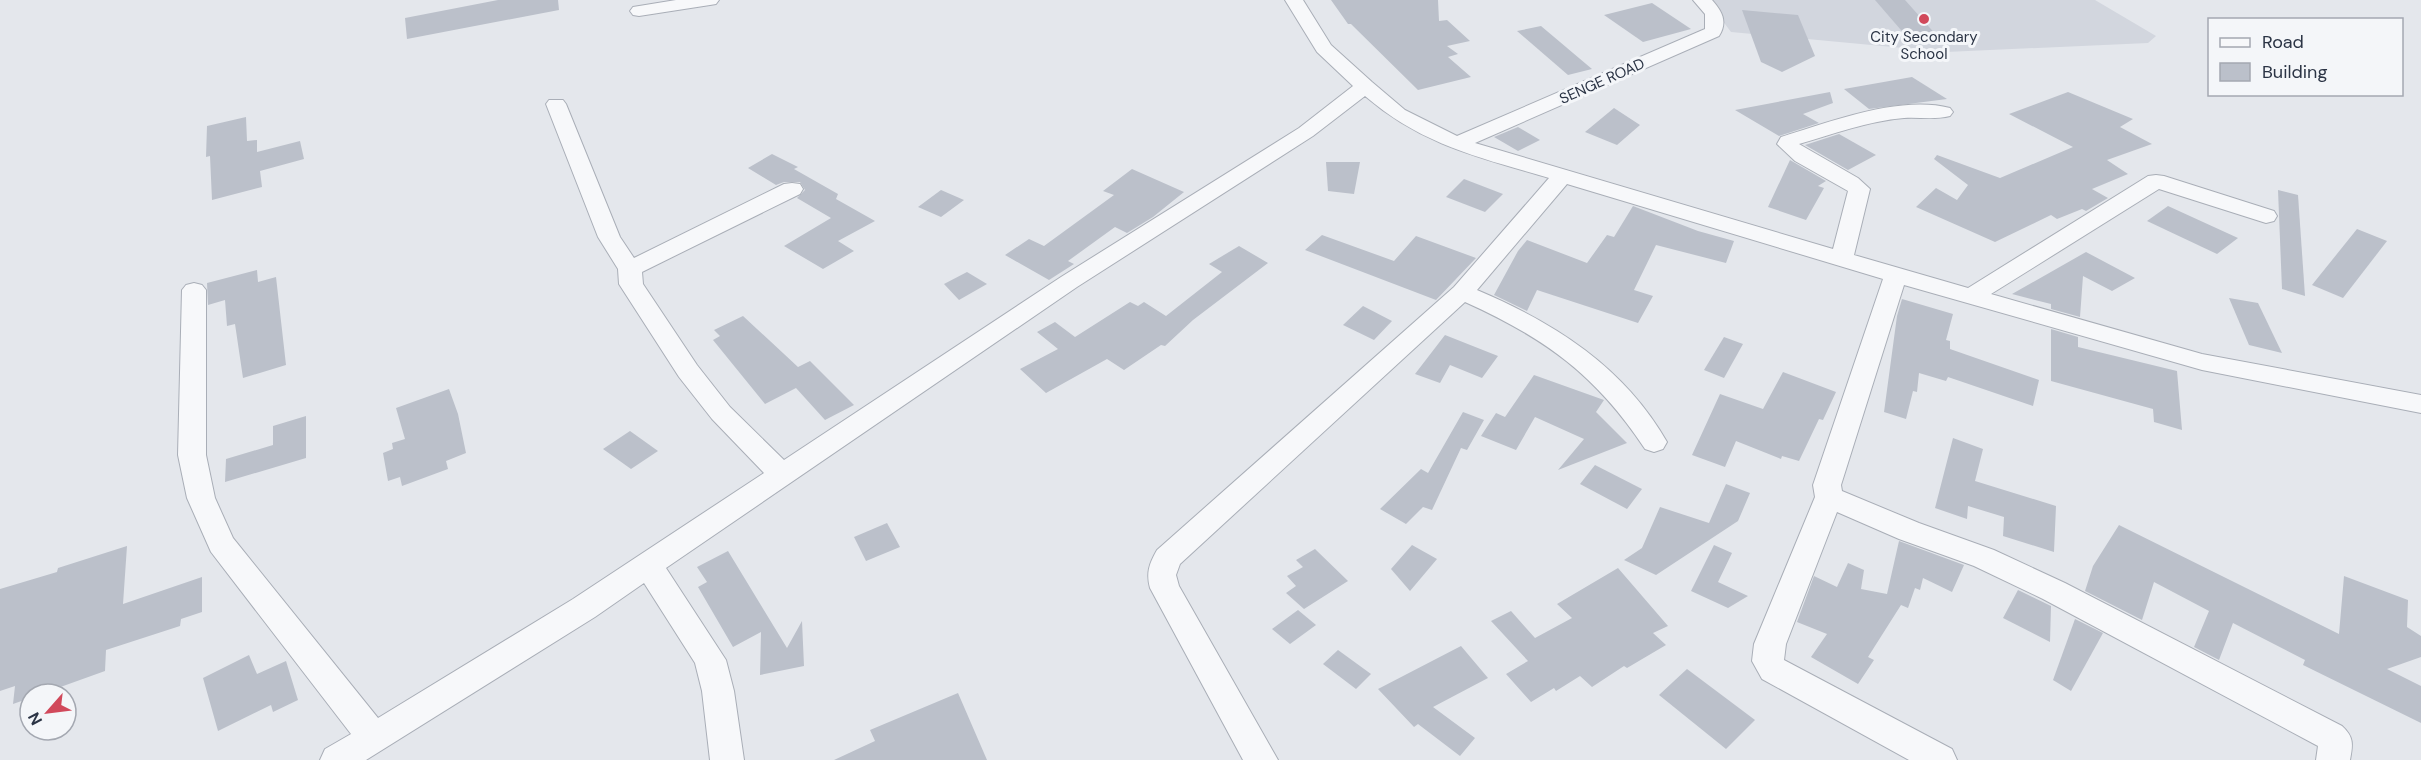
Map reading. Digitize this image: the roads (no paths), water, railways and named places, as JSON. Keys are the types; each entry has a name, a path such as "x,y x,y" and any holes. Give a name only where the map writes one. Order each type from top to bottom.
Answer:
{"street":[{"path":"639,11 710,0"},
{"path":"1294,0 1324,48 1365,86 1398,114 1455,144 1970,297 2202,362 2421,405"},
{"name":"SENGE ROAD","path":"1455,144 1582,91 1713,32 1717,24 1715,15 1702,0"},
{"path":"337,760 584,608 1069,282 1306,132 1365,86"},
{"path":"556,104 609,237 630,269 631,284 688,371 721,413 783,475"},
{"path":"1842,259 1859,189 1837,172 1794,150 1786,144 1788,141 1871,118 1903,112 1943,112"},
{"path":"1261,760 1165,588 1161,575 1167,558 1462,292 1562,176"},
{"path":"1970,297 2156,181 2266,216"},
{"path":"630,269 792,189"},
{"path":"1896,275 1827,485 1829,497 1767,656 1773,670 1940,760"},
{"path":"194,290 192,455 201,498 220,544 374,738"},
{"path":"1462,292 1491,303 1537,327 1589,363 1608,380 1638,415 1654,442"},
{"path":"1829,497 1909,531 1984,558 2054,591 2330,735 2337,743 2333,760"},
{"path":"648,565 710,660 718,691 727,760"}],"place":[{"name":"City Secondary School","path":"1924,19"}]}
